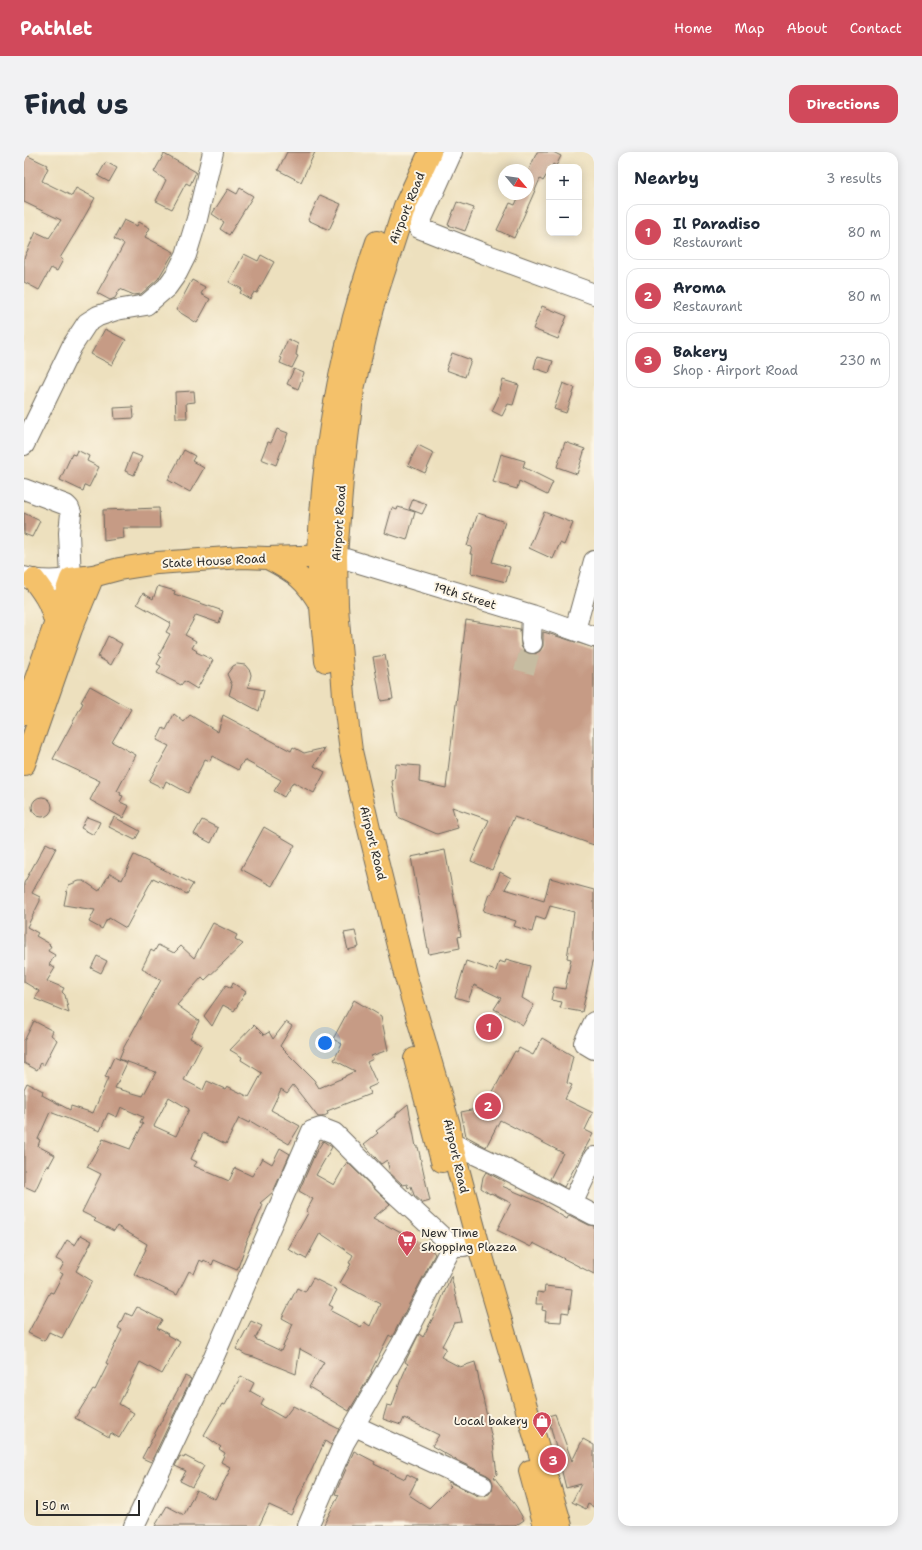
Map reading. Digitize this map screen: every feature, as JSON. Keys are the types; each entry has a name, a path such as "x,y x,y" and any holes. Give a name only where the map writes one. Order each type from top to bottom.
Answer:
{"main road":[{"name":"Airport Road","path":"414,152 384,221 366,274 352,324 334,405 327,457 327,556 337,606 344,696 352,751 369,829 383,916 406,974 450,1125 451,1143 478,1244 561,1526"},
{"name":"Airport Road","path":"430,152 405,206 388,256 368,323 353,390 342,480 327,556 322,607 329,698 338,753 383,916 449,1184 458,1246 508,1391 544,1526"},
{"name":"State House Road","path":"72,579 157,563 242,557 267,558 327,556"},
{"path":"267,558 292,571 304,581 322,607"},
{"path":"24,764 71,629 93,576"},
{"path":"29,579 46,596 51,606 56,625"},
{"path":"24,713 72,579"}],"street":[{"path":"24,446 72,346 87,323 98,316 116,310 146,304 167,287 177,273 186,255 197,219 213,152"},
{"path":"452,152 419,228 594,294"},
{"path":"24,489 66,504 71,513 69,533 72,579 53,581 29,579"},
{"name":"19th Street","path":"327,556 532,615 594,637"},
{"path":"575,630 594,561"},
{"path":"532,615 532,643"},
{"path":"594,1022 584,1043 594,1049"},
{"path":"134,1526 212,1361 312,1131 321,1128 334,1134 388,1187 458,1246 341,1449 308,1526"},
{"path":"451,1143 500,1166 594,1215"},
{"path":"572,1204 594,1157"},
{"path":"355,1426 482,1485"}],"building":[{"path":"287,152 315,152 301,182 278,170"},
{"path":"537,152 553,152 561,156 557,164 546,164 546,176 543,181 540,179 534,193 534,164 532,164"},
{"path":"24,154 47,165 46,167 48,168 42,181 72,196 76,188 95,198 60,258 63,260 57,271 51,268 39,290 24,282 24,258 36,232 49,238 61,220 24,202"},
{"path":"164,154 196,172 190,185 186,183 172,209 156,201 166,180 154,172"},
{"path":"106,162 117,168 109,182 98,176"},
{"path":"240,188 253,196 229,235 220,229 224,222 212,214 228,189 237,194"},
{"path":"320,195 341,204 329,230 308,220"},
{"path":"517,200 531,200 514,238 497,230 510,203 515,205"},
{"path":"457,202 474,208 465,231 448,225"},
{"path":"124,220 137,226 139,222 150,228 145,237 174,252 158,279 141,294 134,295 120,289 115,298 110,300 97,293 124,244 114,239"},
{"path":"244,254 258,261 261,255 274,262 257,293 254,292 250,299 240,293 242,289 229,282"},
{"path":"192,280 205,287 201,294 210,299 197,323 176,310"},
{"path":"542,306 567,316 558,339 533,329"},
{"path":"105,329 126,340 112,365 91,354"},
{"path":"288,339 298,344 296,355 298,356 292,368 280,363 282,358 280,357"},
{"path":"452,353 471,360 465,377 446,370"},
{"path":"537,357 553,361 549,373 534,368"},
{"path":"294,369 304,373 298,389 287,384"},
{"path":"503,380 519,385 513,405 508,404 502,416 492,411 498,398"},
{"path":"563,383 575,388 566,413 554,409"},
{"path":"194,391 195,402 186,403 187,418 176,418 175,392"},
{"path":"133,407 134,418 115,419 114,408"},
{"path":"277,429 288,433 276,465 261,459 268,442 271,443"},
{"path":"565,442 585,449 577,474 557,467"},
{"path":"418,445 434,453 425,473 408,465"},
{"path":"77,450 89,456 87,461 99,467 89,487 85,485 83,491 60,480 72,454 75,455"},
{"path":"184,450 195,456 192,461 204,468 190,492 168,480"},
{"path":"132,453 142,457 134,475 125,471"},
{"path":"501,454 525,461 523,467 553,482 547,495 519,481 517,489 493,482"},
{"path":"413,499 427,504 422,514 409,509"},
{"path":"398,507 415,512 407,540 385,533 392,508 397,510"},
{"path":"159,508 160,528 123,528 124,538 104,541 103,510"},
{"path":"544,512 573,523 564,545 560,543 553,559 529,548"},
{"path":"24,513 40,521 32,537 24,534"},
{"path":"478,513 505,522 492,562 510,567 506,582 471,573 473,554 470,554 472,547 467,546"},
{"path":"158,586 175,591 174,594 223,611 219,623 196,615 185,635 196,641 192,648 197,651 196,652 213,660 197,689 184,681 181,685 157,673 161,666 157,664 161,657 159,655 170,634 166,632 171,623 137,604 143,593 153,599"},
{"path":"466,620 520,629 521,646 524,651 529,654 535,654 540,651 543,646 543,632 594,648 594,845 514,817 492,870 471,861 489,820 452,807 458,828 437,834 398,817 392,781 394,780 396,764 420,766 419,782 446,788"},
{"path":"108,636 122,644 111,665 98,657"},
{"path":"385,655 393,699 381,701 373,657"},
{"path":"237,664 245,665 250,671 251,675 248,687 264,690 259,711 229,695 232,685 227,674 233,666"},
{"path":"90,686 131,709 112,742 136,755 117,791 123,796 120,802 129,806 123,818 90,800 100,781 53,759 83,703 81,702"},
{"path":"174,714 184,722 190,715 218,732 223,715 291,751 293,747 304,753 325,748 314,766 325,772 314,793 293,782 284,797 274,791 281,780 244,760 238,770 212,756 210,761 205,759 188,793 166,781 163,788 149,781 169,746 157,740 163,728 166,730"},
{"path":"42,797 49,800 52,807 49,814 42,817 35,814 32,807 35,800"},
{"path":"87,817 100,822 94,835 81,828"},
{"path":"114,817 140,831 135,840 109,827"},
{"path":"202,820 218,828 211,843 194,834"},
{"path":"264,827 295,845 272,886 241,869"},
{"path":"46,843 56,848 32,893 40,897 40,901 27,927 38,933 36,936 51,946 48,951 55,955 49,965 55,968 47,981 64,988 62,992 65,995 69,1013 35,999 39,991 24,982 24,883"},
{"path":"445,850 461,936 458,937 460,948 429,954 411,857"},
{"path":"134,855 193,884 187,894 153,878 126,928 109,918 102,929 89,922 95,910 64,905 69,885 79,881 84,881 99,891 110,873 122,880"},
{"path":"500,872 511,878 505,889 544,901 550,878 594,890 594,957 582,1012 560,1008 562,1002 551,1000 554,987 565,989 571,959 567,958 574,912 550,906 545,920 536,917 532,932 514,926 516,921 483,911 489,894 491,894 495,886"},
{"path":"213,923 237,935 235,939 243,944 205,980 202,977 177,1005 199,1021 190,1038 202,1045 184,1080 203,1090 207,1081 225,1089 227,1086 249,1097 262,1073 241,1060 242,1057 230,1050 254,1025 264,1035 269,1032 273,1039 286,1022 292,1026 280,1046 314,1080 319,1088 345,1077 355,1071 334,1060 342,1044 333,1039 354,1000 381,1016 388,1050 371,1056 373,1059 367,1062 377,1084 368,1088 370,1094 327,1111 328,1114 322,1117 318,1117 293,1085 287,1093 281,1089 271,1110 300,1126 289,1144 250,1121 249,1123 239,1118 226,1144 203,1133 191,1159 197,1162 194,1166 229,1181 235,1168 252,1176 262,1158 272,1164 280,1148 290,1154 273,1192 260,1203 263,1205 246,1242 237,1270 214,1260 212,1265 204,1260 203,1262 200,1260 194,1274 189,1271 177,1295 134,1274 147,1244 117,1226 114,1231 94,1221 96,1219 82,1212 101,1174 87,1167 95,1153 96,1154 103,1139 130,1149 143,1124 140,1122 143,1117 121,1107 117,1117 108,1113 100,1131 50,1112 38,1139 40,1140 38,1146 55,1155 49,1166 47,1165 35,1191 24,1186 24,1089 27,1083 43,1091 42,1095 70,1110 71,1106 93,1113 108,1078 105,1077 114,1057 127,1063 115,1088 143,1096 156,1072 119,1059 124,1047 161,980 142,968 151,950 154,952 158,945 174,953 181,946 194,958","holes":["169,1097 189,1109 176,1136 154,1126"]},
{"path":"355,931 359,947 348,950 344,933"},
{"path":"97,956 107,961 101,973 91,968"},
{"path":"506,959 530,966 522,998 534,1005 523,1025 494,1009 501,998 474,985 468,1001 455,997 466,961 496,971 499,961 505,963"},
{"path":"233,983 246,992 234,1011 223,1005 212,1026 204,1016 226,985 231,988"},
{"path":"34,1021 53,1031 51,1035 57,1040 44,1065 41,1063 37,1070 24,1063 24,1041"},
{"path":"542,1038 573,1056 567,1083 572,1085 565,1099 593,1113 585,1130 593,1134 564,1187 550,1179 563,1153 500,1120 486,1147 466,1136 461,1112 476,1109 482,1112 515,1051 517,1052 519,1048 533,1055"},
{"path":"408,1104 416,1147 418,1147 430,1201 423,1203 414,1195 411,1186 408,1188 407,1184 403,1185 390,1173 387,1160 381,1164 364,1144 378,1133 376,1131 396,1116 396,1114"},
{"path":"323,1141 332,1147 316,1175 334,1185 347,1162 390,1204 373,1218 431,1249 435,1254 392,1337 389,1335 371,1371 372,1372 349,1411 309,1387 324,1362 300,1349 296,1374 246,1355 236,1349 251,1321 262,1326 255,1339 281,1351 293,1324 282,1318 297,1288 305,1292 313,1278 337,1290 329,1305 333,1307 331,1311 361,1327 364,1322 370,1326 380,1304 340,1283 351,1264 349,1263 353,1255 320,1233 306,1259 288,1249 308,1213 307,1210 313,1199 299,1191 315,1154"},
{"path":"486,1172 505,1182 502,1186 539,1202 567,1219 569,1215 594,1226 594,1274 533,1243 531,1247 497,1230 511,1203 491,1193 490,1194 481,1188 483,1177"},
{"path":"81,1235 92,1241 76,1271 92,1281 62,1338 49,1332 44,1341 28,1333 50,1292 53,1293 63,1274 59,1272 64,1263 56,1259 67,1240 75,1245"},
{"path":"451,1276 462,1322 454,1323 442,1346 446,1348 441,1357 460,1367 475,1362 493,1444 497,1474 494,1477 516,1506 524,1520 515,1526 323,1526 339,1495 335,1494 354,1451 375,1462 374,1464 405,1479 407,1474 417,1479 409,1495 429,1508 451,1486 448,1484 449,1482 478,1496 489,1494 492,1490 493,1484 491,1478 487,1475 432,1446 439,1435 404,1418 401,1425 383,1419 387,1405 392,1406 408,1364 405,1362 419,1334 423,1337 438,1308"},
{"path":"545,1286 572,1289 569,1313 562,1312 561,1322 545,1321 546,1311 542,1310 543,1304 536,1304 537,1292 544,1293"},
{"path":"137,1307 162,1320 157,1328 180,1342 162,1374 140,1362 119,1404 134,1413 119,1438 111,1433 109,1437 75,1418 93,1389 95,1390 108,1364 106,1363 122,1330 118,1328 125,1313 132,1316"},
{"path":"185,1376 191,1379 151,1462 142,1458"},
{"path":"241,1376 254,1383 250,1391 264,1399 261,1405 284,1418 293,1406 339,1429 331,1445 325,1441 291,1515 269,1505 259,1526 155,1526 167,1506 184,1515 196,1490 215,1499 229,1472 230,1467 221,1462 225,1453 219,1449 221,1447 204,1435 222,1404 225,1405"},
{"path":"555,1414 572,1461 583,1439 594,1445 594,1507 588,1504 586,1509 572,1502 581,1484 566,1488 548,1416"},
{"path":"180,1456 184,1458 185,1456 204,1466 192,1487 180,1481 186,1471 175,1466"}],"tunnel":[{"path":"524,672 532,643"}],"place":[{"name":"Il Paradiso","path":"489,1027"},
{"name":"Aroma","path":"488,1106"},
{"name":"New Time Shopping Plazza","path":"407,1257"},
{"name":"Local bakery","path":"542,1438"},
{"name":"Bakery","path":"553,1460"}]}
